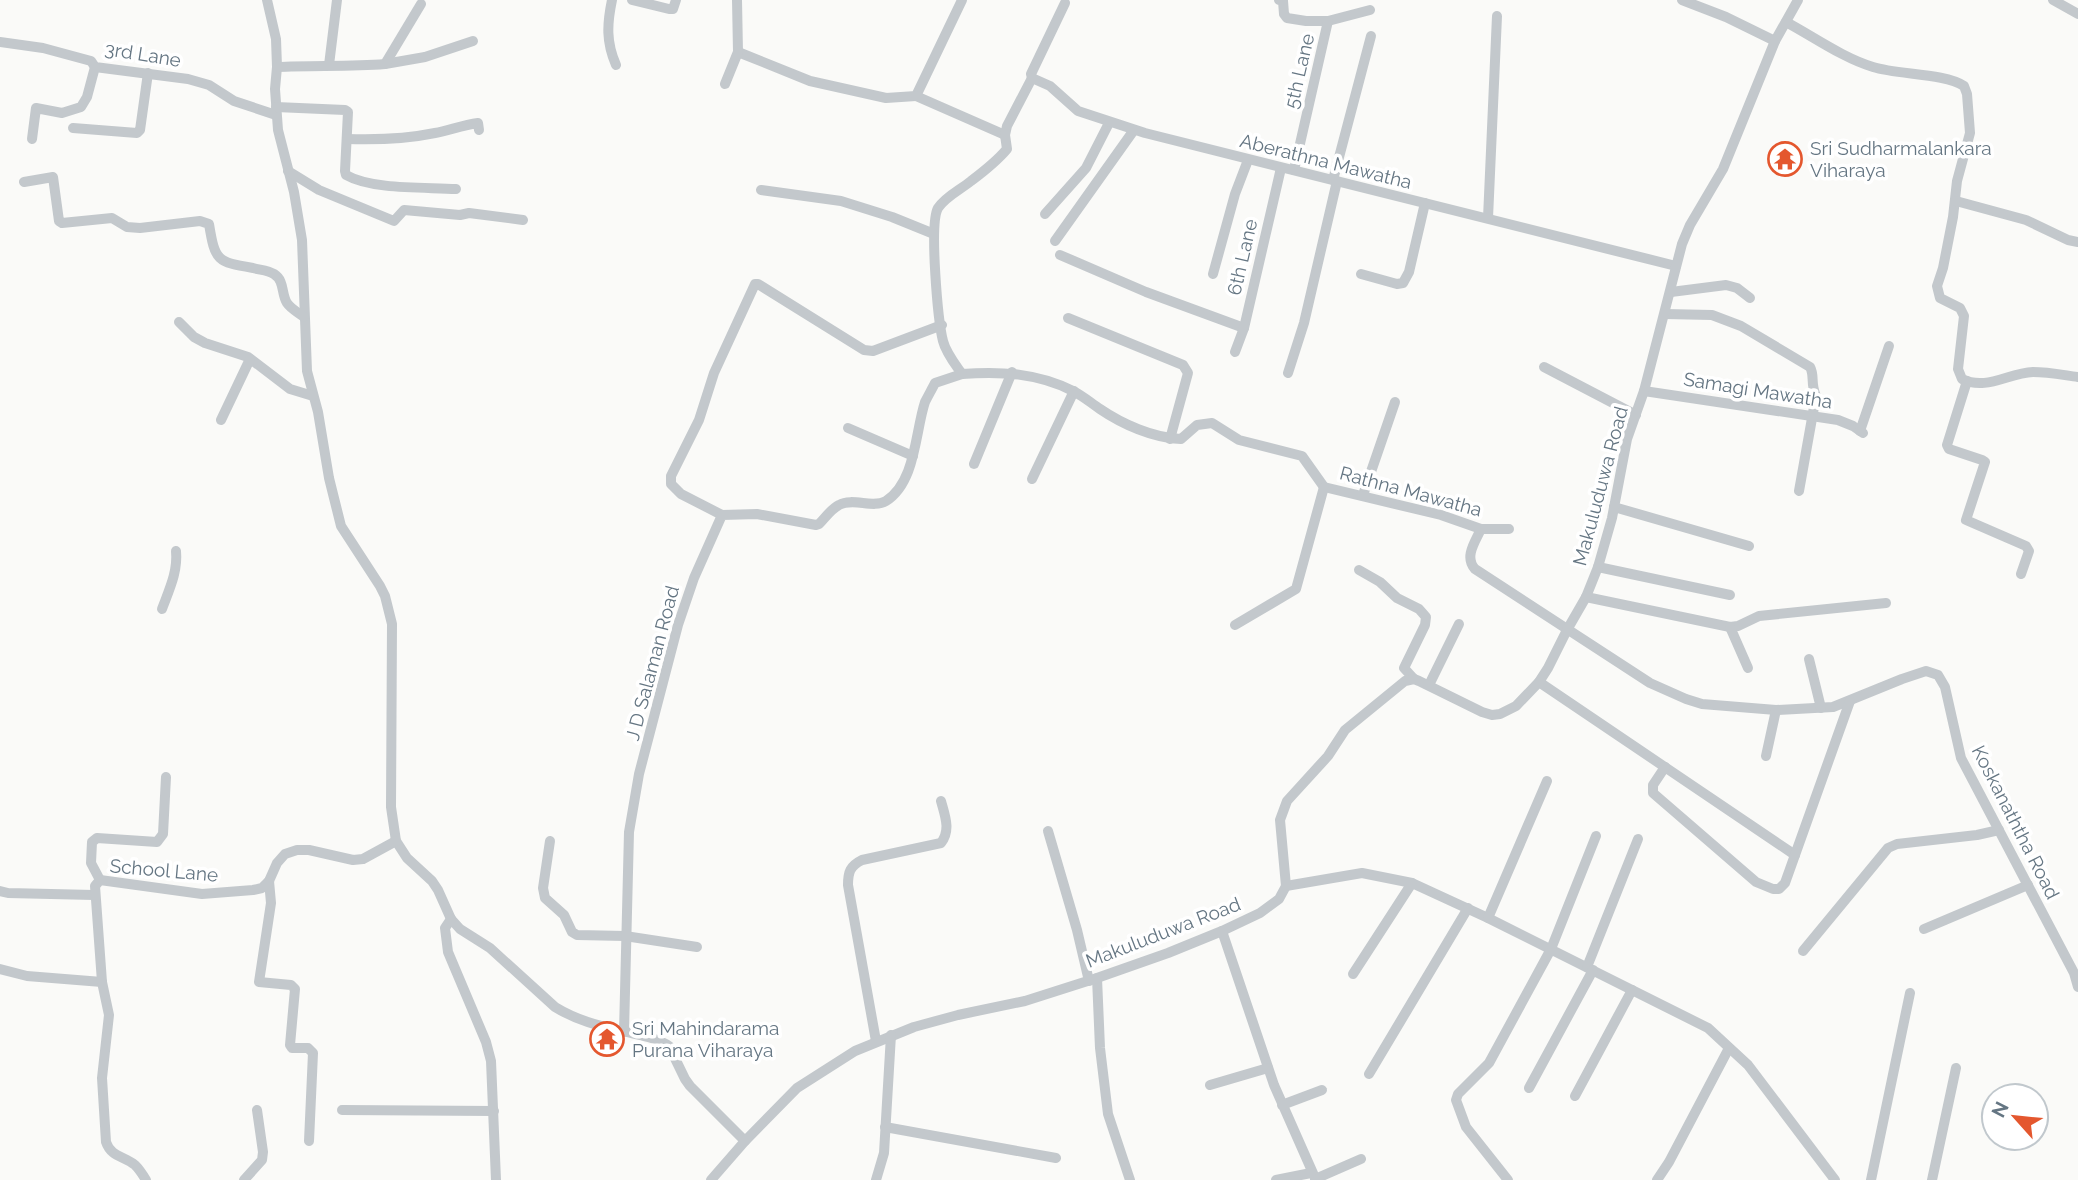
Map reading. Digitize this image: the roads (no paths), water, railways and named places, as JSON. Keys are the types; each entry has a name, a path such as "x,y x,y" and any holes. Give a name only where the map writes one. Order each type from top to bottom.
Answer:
{"street":[{"path":"329,65 337,0"},
{"path":"612,0 607,26 611,54 617,65"},
{"path":"632,0 673,9 676,0"},
{"path":"725,84 738,52 737,0"},
{"path":"916,96 962,0"},
{"path":"1279,0 1283,1 1284,15 1287,18 1306,21 1328,21 1370,10"},
{"path":"1682,0 1726,17 1775,41"},
{"name":"Makuluduwa Road","path":"1414,679 1492,715 1504,713 1516,706 1539,682 1548,668 1586,597 1598,567 1614,507 1627,439 1644,391 1676,266 1690,225 1723,169 1775,41 1798,0"},
{"path":"2053,0 2078,14"},
{"path":"264,1 276,39 276,111 300,220 305,356 333,498 341,526 374,575 389,609 392,636 391,807 396,841 407,858 432,881 451,919 460,929 490,948 555,1007 574,1018 669,1046 690,1086 745,1141"},
{"path":"962,374 943,342 934,234 938,209 950,196 1000,158 1007,149 1006,131 1065,3"},
{"path":"385,64 421,4"},
{"path":"1488,218 1497,16"},
{"name":"5th Lane","path":"1294,170 1328,21"},
{"path":"1786,22 1852,59 1872,67 1951,80 1964,86 1970,132 1957,181 1956,201 1937,286 1940,298 1963,312 1965,321 1958,369 1962,379 1968,382 1989,384 2012,375 2034,372 2078,377"},
{"path":"1288,373 1304,323 1335,180 1371,36"},
{"path":"277,67 385,64 425,57 472,41"},
{"name":"3rd Lane","path":"0,42 43,48 91,61 95,67 188,79 209,85 234,101 276,111 345,110 348,115 347,139"},
{"path":"738,52 810,81 886,98 916,96 1006,131"},
{"path":"32,139 36,108 62,113 81,107 87,97 95,67"},
{"path":"73,128 136,133 140,130 148,73"},
{"name":"Aberathna Mawatha","path":"1032,78 1050,86 1077,111 1109,123 1676,266"},
{"path":"456,189 388,186 352,179 346,175 345,170 347,139 377,140 425,135 478,123 479,130"},
{"path":"1045,214 1086,168 1109,123"},
{"path":"1055,241 1134,130"},
{"path":"1213,274 1235,194 1248,160"},
{"name":"6th Lane","path":"1235,352 1244,328 1281,168"},
{"path":"288,171 319,190 394,221 404,210 460,215 470,213 523,220"},
{"path":"24,182 53,177 59,221 62,222 112,218 127,227 140,228 200,221 209,224 212,246 219,258 226,263 276,275 288,305 304,317"},
{"path":"761,190 841,201 934,234"},
{"path":"1956,201 2026,220 2078,242"},
{"path":"1361,274 1397,285 1403,283 1409,272 1425,203"},
{"path":"1060,255 1146,292 1244,328"},
{"path":"942,325 873,351 863,350 755,284 713,373 699,420 671,476 671,484 681,494 722,515 757,514 809,525 820,524 839,505 849,501 882,504 894,496 903,482 913,456 926,402 935,383 962,374 1012,372 1062,385 1120,422 1170,439 1188,373 1182,365 1068,317"},
{"path":"1671,292 1726,285 1737,288 1750,298"},
{"path":"1665,314 1712,315 1741,326 1808,365 1812,370 1812,386 1816,396 1814,416 1799,491"},
{"path":"179,322 194,337 250,359 290,389 313,396"},
{"name":"Samagi Mawatha","path":"1644,391 1838,420 1862,432 1889,346"},
{"path":"221,420 250,359"},
{"path":"1544,367 1636,415"},
{"path":"974,464 1012,372"},
{"path":"1968,382 1947,445 1949,449 1985,463 1966,520 2026,546 2029,551 2021,574"},
{"path":"1032,479 1074,391"},
{"path":"1363,495 1395,402"},
{"name":"Rathna Mawatha","path":"1170,439 1181,439 1197,425 1212,423 1239,440 1302,456 1324,487 1441,515 1481,529 1509,529"},
{"path":"848,428 913,456"},
{"path":"1236,625 1296,589 1324,487"},
{"path":"1614,507 1749,546"},
{"name":"J D Salaman Road","path":"624,1032 629,832 639,774 678,625 694,578 722,515"},
{"name":"Koskanaththa Road","path":"1481,529 1471,548 1471,564 1475,569 1650,682 1686,699 1702,704 1776,709 1833,708 1870,691 1926,671 1938,675 1945,687 1961,758 2074,974 2078,987"},
{"path":"162,609 175,573 176,551"},
{"path":"1598,567 1730,595"},
{"path":"1359,570 1380,582 1396,598 1419,609 1426,617 1426,625 1405,668 1414,679 1405,681 1353,722 1339,737 1328,756 1287,801 1280,820 1286,886 1362,873 1412,883 1551,948 1708,1028 1748,1065 1835,1180"},
{"path":"1586,597 1730,627 1759,616 1886,603"},
{"path":"1429,685 1459,624"},
{"path":"1730,627 1748,668"},
{"path":"1809,659 1821,708"},
{"path":"1539,682 1795,855"},
{"path":"1665,767 1653,785 1653,793 1756,882 1779,889 1785,883 1850,701"},
{"path":"1766,756 1776,709"},
{"path":"100,880 91,863 92,842 97,838 157,842 163,834 166,777"},
{"path":"1489,918 1547,781"},
{"path":"876,1041 848,885 848,872 855,863 862,860 941,843 947,834 947,826 941,801"},
{"path":"1802,951 1888,848 1897,844 1999,830"},
{"path":"1048,831 1093,979 1108,1114 1130,1180"},
{"path":"1508,1180 1466,1127 1456,1100 1458,1094 1489,1063 1551,948 1596,836"},
{"path":"1530,1088 1590,968 1638,839"},
{"path":"309,1141 313,1053 308,1048 292,1048 289,1045 295,989 291,985 259,982 270,913 269,881 277,863 285,854 296,850 309,850 353,860 363,859 396,841"},
{"path":"551,841 543,888 545,898 564,915 572,932 578,935 625,936 697,947"},
{"name":"School Lane","path":"146,1180 134,1164 107,1148 102,1078 109,1015 102,982 95,886 100,880 202,894 253,891 262,888 269,881"},
{"path":"1353,974 1412,883"},
{"path":"1924,929 2028,885"},
{"name":"Makuluduwa Road","path":"711,1180 797,1088 876,1041 958,1014 1025,1001 1222,931 1270,906 1279,899 1286,886"},
{"path":"0,891 94,895"},
{"path":"1369,1074 1468,908"},
{"path":"451,919 445,928 448,952 486,1042 491,1061 496,1180"},
{"path":"1222,931 1268,1068 1314,1177"},
{"path":"0,970 27,976 102,982"},
{"path":"1574,1096 1632,989"},
{"path":"1871,1180 1910,993"},
{"path":"876,1180 884,1153 891,1035"},
{"path":"1657,1180 1729,1048"},
{"path":"1210,1085 1268,1068"},
{"path":"1931,1180 1956,1068"},
{"path":"1282,1105 1322,1090"},
{"path":"244,1180 262,1160 257,1110"},
{"path":"342,1110 494,1111"},
{"path":"885,1127 1056,1157"},
{"path":"1276,1180 1314,1177 1362,1159"}],"place":[{"name":"Sri Sudharmalankara Viharaya","path":"1785,159"},
{"name":"Sri Mahindarama Purana Viharaya","path":"607,1039"}]}
